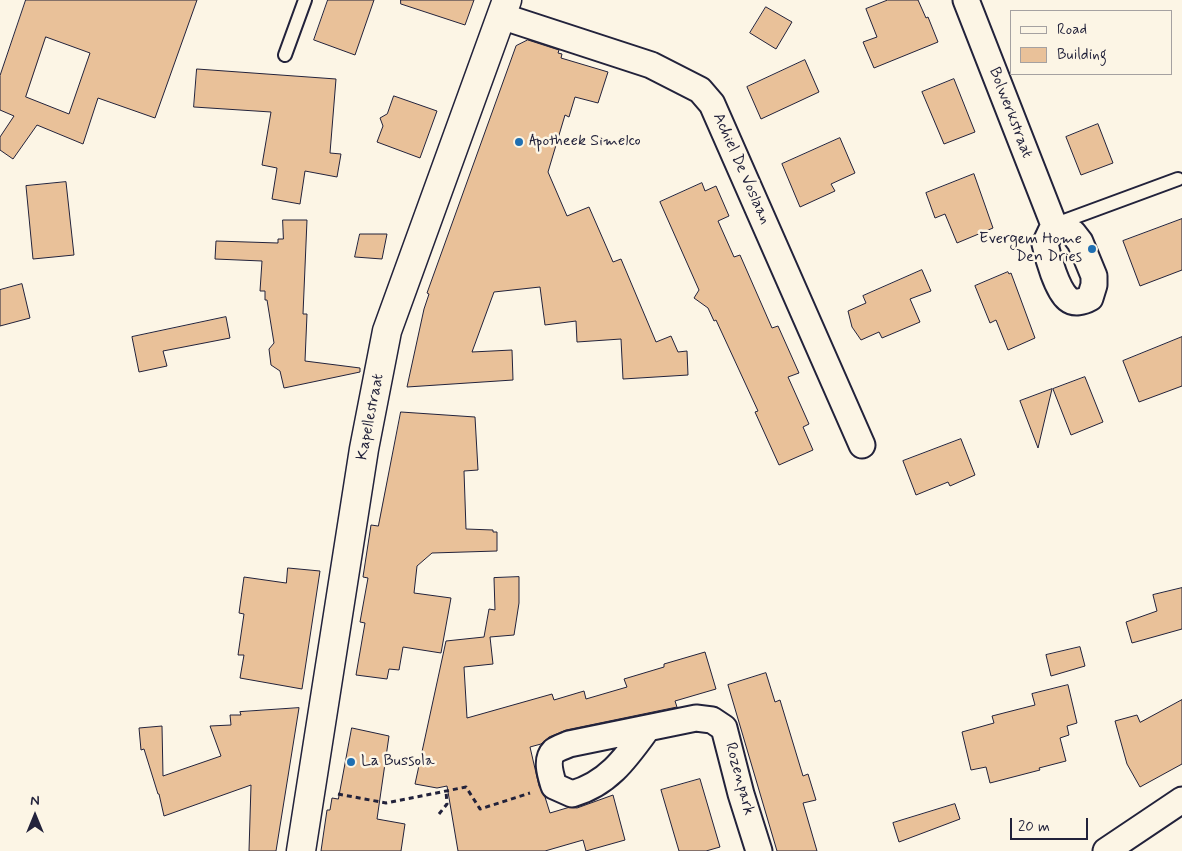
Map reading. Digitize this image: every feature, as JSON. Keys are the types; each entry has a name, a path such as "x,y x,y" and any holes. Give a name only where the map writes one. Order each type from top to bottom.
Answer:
{"street":[{"name":"Bolwerkstraat","path":"966,0 1054,225"},
{"name":"Achiel De Voslaan","path":"504,8 650,65 700,90 712,104 862,445"},
{"name":"Kapellestraat","path":"301,851 364,449 388,331 504,8"},
{"name":"Rozenpark","path":"554,786 549,761 554,751 569,744 696,718 712,720 724,728 741,794 759,851"},
{"path":"554,786 572,794 600,782 624,759 647,729"},
{"path":"1106,851 1182,800"}],"lane":[{"path":"285,55 305,0"},
{"name":"Bolwerkstraat","path":"1054,225 1178,179"}],"path":[{"path":"310,789 386,803 466,787 480,809 554,786"},
{"path":"439,814 447,804 446,791"}],"building":[{"path":"26,0 197,0 155,118 98,98 83,144 37,125 13,159 0,150 0,137 14,116 0,110 0,76","holes":["46,37 90,53 69,114 26,97"]},
{"path":"328,0 374,0 355,55 314,40"},
{"path":"401,0 474,0 465,25 401,4"},
{"path":"888,0 918,0 926,18 928,17 938,42 874,68 863,42 877,37 866,9"},
{"path":"766,7 792,22 776,49 750,33"},
{"path":"528,40 559,50 558,53 562,54 561,58 608,72 598,103 575,97 569,117 565,115 548,172 567,216 589,207 613,262 621,259 656,342 671,336 678,352 687,351 688,375 623,379 621,339 577,342 576,321 545,325 540,287 494,292 472,352 512,350 513,380 407,387 429,294 427,293 516,46"},
{"path":"805,60 819,92 761,119 747,87"},
{"path":"197,69 336,79 330,153 341,154 337,177 305,171 300,204 272,199 277,168 262,165 271,112 194,107"},
{"path":"954,79 975,132 944,144 922,92"},
{"path":"394,96 437,111 420,158 377,142 383,126 380,118 387,114"},
{"path":"1098,124 1113,163 1081,175 1066,137"},
{"path":"840,138 855,173 831,184 835,191 800,207 782,164"},
{"path":"974,174 993,228 957,243 945,214 935,218 926,193"},
{"path":"66,182 74,255 33,259 26,186"},
{"path":"702,183 705,191 716,186 729,216 718,221 734,257 740,255 772,328 778,326 799,373 788,377 809,424 803,427 813,450 779,465 755,412 758,411 716,320 714,321 708,308 694,298 699,290 660,202"},
{"path":"1182,219 1182,270 1140,286 1123,241"},
{"path":"283,220 307,220 303,314 307,314 305,361 360,368 360,372 284,388 280,371 271,365 269,349 274,343 267,300 265,300 265,291 260,291 262,261 215,259 216,241 278,243 278,239 283,239"},
{"path":"360,234 387,234 382,259 355,257"},
{"path":"922,270 931,291 910,299 920,322 882,338 879,332 861,340 852,327 848,311 866,303 863,296"},
{"path":"1008,272 1009,274 1011,273 1035,338 1008,350 996,320 990,323 975,286"},
{"path":"22,284 30,318 0,326 0,290"},
{"path":"226,317 230,338 163,351 167,366 139,372 132,337"},
{"path":"1182,337 1182,386 1139,402 1123,361"},
{"path":"1085,377 1103,422 1071,435 1053,389"},
{"path":"1052,389 1038,448 1020,401"},
{"path":"401,412 475,417 478,470 464,471 466,529 493,530 493,532 497,532 497,551 432,553 417,566 414,593 451,598 441,653 403,647 399,670 389,669 387,679 356,675 365,623 360,622 368,578 363,577 371,525 378,526"},
{"path":"961,439 975,475 950,486 948,482 916,495 903,461"},
{"path":"288,568 320,571 302,689 240,678 244,655 238,655 244,614 239,613 244,577 286,583"},
{"path":"519,577 519,603 514,635 490,637 493,664 464,667 467,718 552,694 554,700 584,691 586,699 627,687 624,679 664,667 664,664 705,652 716,689 675,701 677,707 566,730 549,737 541,744 530,747 539,786 550,813 570,807 577,808 613,795 625,840 586,851 583,840 545,851 458,851 447,786 437,788 415,784 446,641 484,637 489,609 495,610 494,578"},
{"path":"1182,588 1182,629 1132,643 1126,622 1157,611 1153,595"},
{"path":"1080,647 1085,666 1051,676 1046,655"},
{"path":"766,673 775,702 780,700 803,776 808,774 816,800 803,803 817,851 777,851 728,685"},
{"path":"1068,685 1077,723 1067,726 1069,735 1060,738 1066,761 990,783 986,767 971,770 962,732 994,723 992,716 1035,705 1032,694"},
{"path":"1182,700 1182,764 1140,787 1127,764 1115,721 1137,715 1140,722"},
{"path":"299,708 276,851 249,851 251,785 164,816 159,794 144,749 141,750 139,728 162,726 163,776 221,756 210,726 231,725 230,715 241,715 240,712"},
{"path":"352,728 389,736 377,819 405,824 401,851 321,851 327,810 330,810 332,798 338,799"},
{"path":"700,779 720,847 706,851 679,851 661,790"},
{"path":"955,804 960,819 899,842 893,823"}],"place":[{"name":"Apotheek Simelco","path":"519,142"},
{"name":"Evergem Home Den Dries","path":"1092,249"},
{"name":"La Bussola","path":"351,762"}]}
